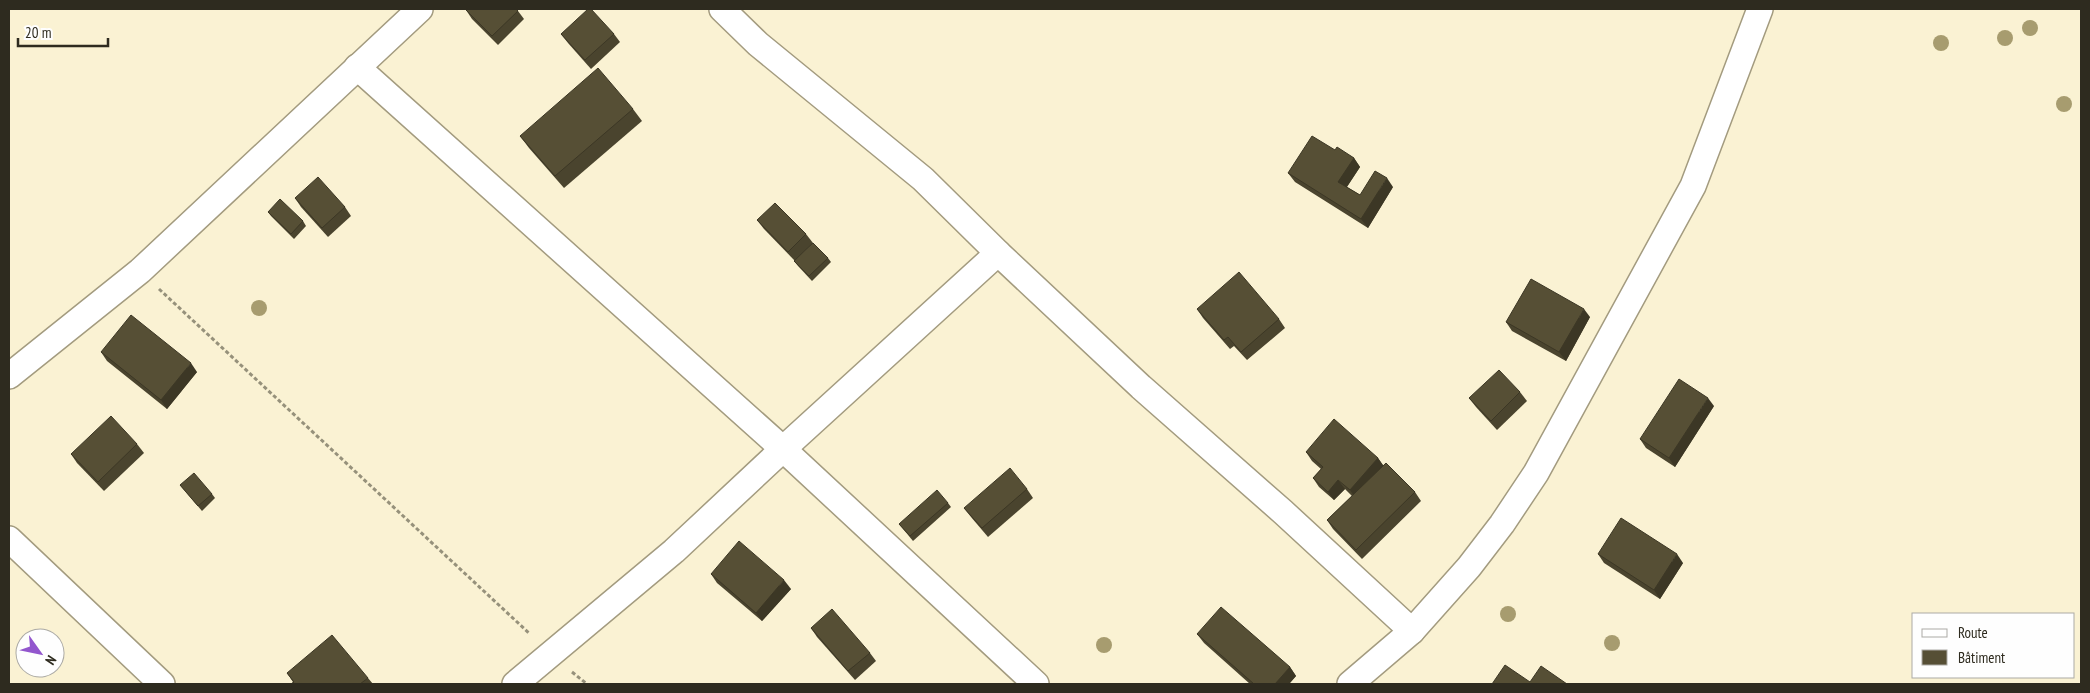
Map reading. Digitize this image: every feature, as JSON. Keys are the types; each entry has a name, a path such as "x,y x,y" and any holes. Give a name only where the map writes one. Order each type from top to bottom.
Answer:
{"street":[{"path":"9,376 140,271 420,9"},
{"path":"722,9 758,44 923,179 998,253 1141,387 1412,631"},
{"path":"1350,684 1412,631 1469,568 1502,524 1536,473 1583,390 1650,261 1693,186 1760,9"},
{"path":"357,67 782,449 1036,684"},
{"path":"515,684 674,551 782,449 998,253"},
{"path":"9,539 162,684"}],"path":[{"path":"140,271 552,655"}],"building":[{"path":"467,9 516,9 518,11 492,36"},
{"path":"588,9 591,9 614,34 585,60 561,34"},
{"path":"598,68 633,109 555,176 520,136"},
{"path":"1312,136 1335,150 1337,147 1354,158 1338,182 1360,195 1375,171 1387,178 1361,219 1288,173"},
{"path":"318,177 345,207 322,228 295,198"},
{"path":"280,199 303,221 291,234 268,212"},
{"path":"775,203 806,234 788,252 757,220"},
{"path":"813,243 828,258 809,276 794,261"},
{"path":"1239,272 1279,319 1241,352 1228,337 1224,340 1197,309"},
{"path":"1531,279 1584,309 1559,352 1506,322"},
{"path":"131,315 191,363 161,400 101,352"},
{"path":"1499,370 1520,392 1491,421 1469,398"},
{"path":"1679,379 1708,398 1669,458 1640,439"},
{"path":"111,416 137,444 98,482 71,454"},
{"path":"1334,419 1378,458 1350,490 1338,480 1328,492 1313,478 1323,467 1306,452"},
{"path":"1386,463 1415,492 1356,550 1327,520"},
{"path":"1010,468 1027,489 982,528 964,508"},
{"path":"194,473 212,494 198,506 180,485"},
{"path":"937,490 948,503 910,536 899,524"},
{"path":"1621,518 1677,554 1654,590 1598,554"},
{"path":"739,541 784,580 756,613 711,574"},
{"path":"1221,607 1290,667 1275,684 1254,684 1197,634"},
{"path":"832,609 870,653 848,671 811,628"},
{"path":"332,635 368,678 360,684 291,684 294,682 287,673"},
{"path":"1505,665 1530,682 1541,666 1567,684 1492,684"}]}
